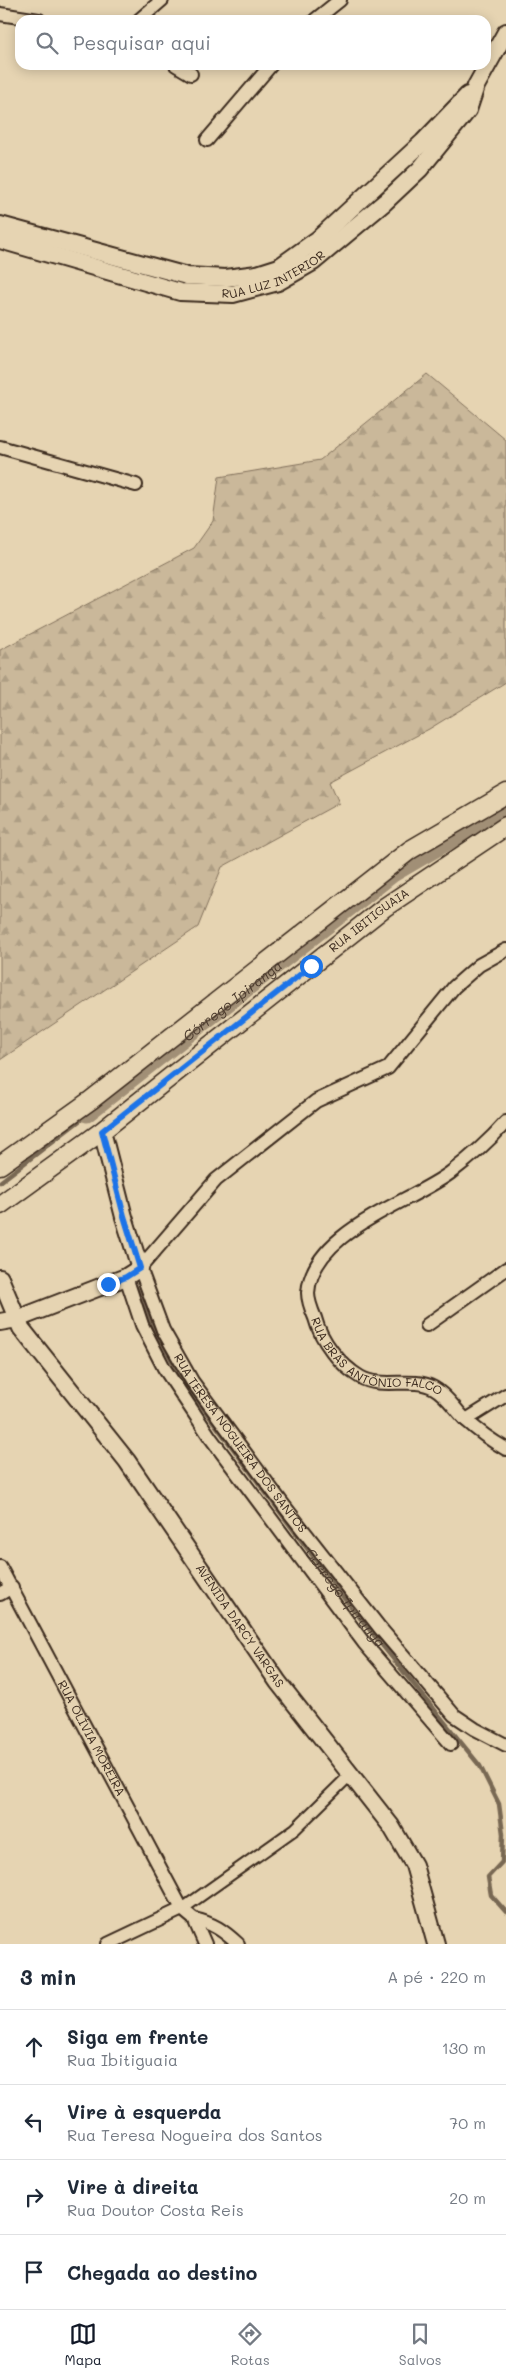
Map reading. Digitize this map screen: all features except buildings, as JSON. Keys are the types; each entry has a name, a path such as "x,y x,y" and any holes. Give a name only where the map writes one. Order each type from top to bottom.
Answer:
{"main road":[{"path":"0,1165 90,1100 410,850 506,794"},
{"name":"RUA IBITIGUAIA","path":"0,1205 102,1131 385,908 506,826"}],"street":[{"path":"145,15 162,0"},
{"path":"321,15 340,0"},
{"path":"0,14 15,16"},
{"name":"RUA LUZ INTERIOR","path":"491,59 506,32"},
{"path":"184,70 190,74"},
{"path":"207,140 267,70"},
{"name":"RUA LUZ INTERIOR","path":"0,240 180,292 233,294 278,282 313,262 384,202 476,86 485,70"},
{"name":"RUA LUZ INTERIOR","path":"0,225 187,276 226,278 257,274 278,267 318,239 429,147"},
{"path":"0,447 136,485"},
{"path":"0,1322 17,1319 133,1272 216,1180 316,1101 388,1068 454,987 479,965 506,950"},
{"name":"RUA BRÁS ANTÔNIO FALCO","path":"506,1122 449,1173 376,1214 340,1238 316,1266 311,1277 308,1295 318,1330 339,1360 361,1378 381,1383 422,1385 434,1388 466,1420 506,1449"},
{"name":"RUA TERESA NOGUEIRA DOS SANTOS","path":"102,1131 124,1216 142,1325 164,1368 210,1437 366,1642 451,1744"},
{"path":"427,1326 506,1269"},
{"name":"RUA TERESA NOGUEIRA DOS SANTOS","path":"133,1272 192,1381 285,1507 379,1629 454,1715 475,1729 506,1745"},
{"name":"AVENIDA DARCY VARGAS","path":"0,1278 21,1328 127,1461 278,1682 391,1826 414,1865 436,1944"},
{"path":"466,1420 506,1396"},
{"name":"RUA OLÍVIA MOREIRA","path":"0,1567 182,1908 194,1919"},
{"path":"0,1594 12,1587"},
{"path":"366,1642 379,1629"},
{"path":"108,1944 182,1908 295,1829 350,1776"},
{"path":"194,1919 205,1944"},
{"path":"194,1919 208,1922 222,1930 238,1944"}],"green space":[{"path":"427,374 506,440 506,682 429,729 330,782 339,803 222,867 198,927 0,1060 0,650 194,548 213,521 219,477 320,460"}],"waterway":[{"name":"Córrego Ipiranga","path":"87,1115 393,875 506,809"},
{"path":"0,1182 87,1115"},
{"name":"Córrego Ipiranga","path":"136,1287 150,1320 183,1381 344,1598 480,1766 499,1804 503,1834 502,1862 488,1877 491,1895 506,1912"}],"route":[{"path":"108,1284 126,1277 140,1268 124,1216 102,1131 311,966"}]}
